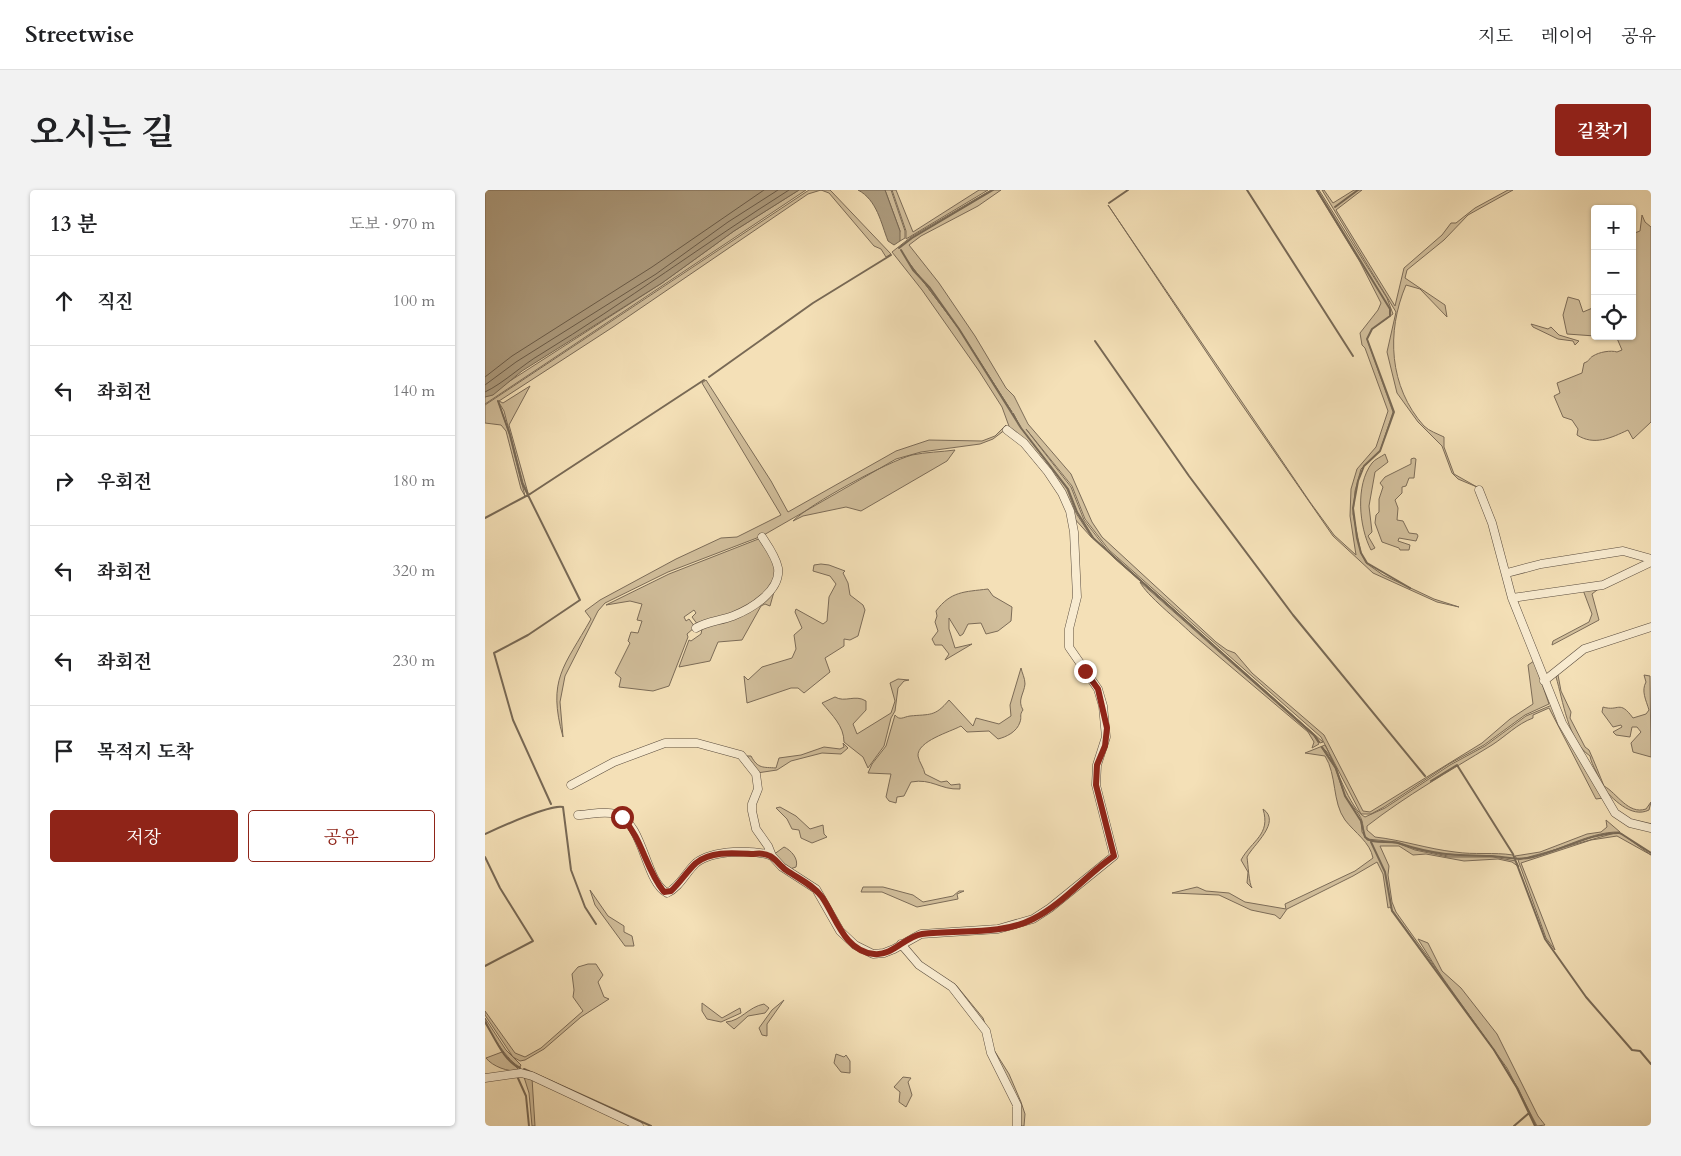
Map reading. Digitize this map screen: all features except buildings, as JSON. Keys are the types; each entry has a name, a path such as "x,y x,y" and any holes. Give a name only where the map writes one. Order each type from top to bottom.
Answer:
{"street":[{"path":"571,785 614,762 665,743 697,742 741,755 756,774 758,790 752,804 752,812 756,829 768,846 772,856 781,867 816,889 840,931 855,945 873,954 884,953 921,934 998,929 1033,919 1050,908 1114,856 1096,785 1097,765 1106,737 1103,706 1098,689 1069,647 1069,629 1077,597 1074,532 1070,512 1062,493 1048,472 1024,443 1007,430"},
{"path":"1479,490 1492,523 1507,573 1512,598 1562,723 1611,808 1623,820 1651,828"},
{"path":"696,628 707,622 741,613 756,604 771,590 776,581 778,570 762,537"},
{"path":"1507,573 1541,564 1623,551 1651,561"},
{"path":"1512,598 1603,585 1651,561"},
{"path":"1544,681 1584,649 1651,627"},
{"path":"577,815 603,812 622,817 638,837 645,859 661,888 667,893 680,883 697,863 704,859 734,852 764,853 772,856"},
{"path":"901,944 919,965 952,987 986,1030 993,1058 1017,1106 1017,1126"},
{"path":"485,1078 521,1073 532,1076 639,1126"}],"shaded area":[{"path":"799,190 806,190 485,404 485,397 662,283 734,231"},
{"path":"809,190 821,190 808,194 613,327 499,401 503,403 530,386 509,425 528,493 523,483 504,411 498,401 510,436 525,496 521,489 506,431 501,425 485,423 485,405"},
{"path":"821,190 830,190 891,254 886,257 881,249 874,246 829,193"},
{"path":"885,190 891,190 905,231 905,238 900,241 898,238 900,231"},
{"path":"892,190 896,190 913,232 979,190 988,190 906,239 906,231"},
{"path":"991,190 1001,190 978,206 921,236 909,245 939,283 975,336 1006,388 1014,396 1028,424 1071,474 1092,522 1102,537 1216,642 1235,653 1252,673 1324,735 1363,811 1370,812 1482,743 1510,719 1533,704 1528,665 1534,661 1549,704 1525,715 1484,745 1449,764 1384,807 1371,814 1361,814 1321,737 1109,550 1085,519 1072,486 1026,429 1071,487 1084,520 1108,551 1323,742 1320,743 1315,735 1114,558 1093,537 1077,512 1068,489 1021,428 1067,489 1076,513 1092,538 1072,516 1068,502 1010,429 1002,407 979,371 922,290 892,252 911,237"},
{"path":"1316,190 1319,190 1387,298 1393,314 1372,329 1367,339 1393,412 1380,451 1361,469 1355,491 1353,514 1361,553 1366,563 1383,575 1434,599 1459,607 1437,602 1373,573 1333,536 1233,392 1108,205 1310,502 1334,535 1356,555 1350,516 1351,489 1357,469 1376,447 1388,411 1365,348 1362,345 1360,333 1378,310 1381,303 1360,262"},
{"path":"1322,190 1324,190 1333,203 1354,190 1362,190 1336,210 1395,306 1404,268 1442,235 1451,223 1456,223 1475,208 1508,190 1513,190 1468,215 1444,240 1407,270 1405,278 1445,305 1447,317 1420,289 1406,285 1395,321 1394,358 1398,377 1412,411 1424,426 1444,437 1444,447 1454,474 1477,487 1458,479 1452,473 1442,446 1418,422 1397,393 1387,352 1396,312"},
{"path":"1642,215 1645,222 1651,227 1651,422 1633,439 1628,430 1603,440 1590,440 1577,435 1578,429 1572,420 1563,417 1554,396 1560,393 1557,383 1582,373 1584,363 1592,357 1605,352 1622,350 1618,340 1636,340 1636,232 1640,231"},
{"path":"1568,297 1579,300 1583,312 1591,309 1591,336 1567,334 1563,315"},
{"path":"1531,324 1548,329 1551,327 1559,335 1579,341 1575,345 1573,341 1558,339 1533,327"},
{"path":"706,380 771,481 788,512 896,451 929,440 982,441 995,436 1006,425 1006,429 993,439 980,444 921,452 896,459 762,536 668,572 605,603 598,611 565,676 560,702 563,737 557,701 558,687 566,662 591,619 585,611 600,600 676,559 721,538 737,537 781,515 702,383"},
{"path":"955,450 947,461 861,511 846,507 803,516 793,521 832,494 900,459 917,454"},
{"path":"1385,454 1388,462 1375,472 1369,506 1372,532 1368,536 1375,548 1371,550 1364,530 1361,494 1363,483 1372,463"},
{"path":"1411,459 1416,459 1414,478 1409,478 1406,486 1402,487 1402,493 1395,500 1398,508 1397,520 1403,521 1409,533 1417,534 1418,536 1416,541 1399,538 1398,541 1410,545 1409,550 1400,550 1382,542 1375,523 1376,515 1379,512 1379,499 1383,487 1380,483 1385,477 1411,464"},
{"path":"761,538 776,565 773,584 747,608 698,625 692,617 696,613 694,610 684,617 686,621 689,619 695,627 687,634 688,637 669,686 653,691 619,687 621,678 615,673 630,643 628,641 631,632 638,633 642,621 637,620 642,604 630,601 606,605 669,574"},
{"path":"821,564 845,571 843,573 848,583 850,595 863,605 865,610 858,636 850,640 844,639 844,646 825,658 830,672 804,693 798,688 791,688 747,703 744,676 748,680 762,667 792,658 796,649 794,635 802,628 795,612 796,609 823,624 827,621 829,597 836,584 830,576 813,571 814,565"},
{"path":"777,581 770,606 765,604 761,606 742,640 718,642 710,661 679,667 689,640 691,641 701,634 702,629 741,613"},
{"path":"1140,582 1314,736 1319,744 1312,748 1314,742 1308,732 1191,633 1155,600"},
{"path":"1602,586 1592,594 1599,620 1552,645 1553,641 1589,622 1592,614 1583,590"},
{"path":"988,589 993,596 1012,607 1011,621 998,631 986,634 981,623 968,624 960,636 949,618 949,629 955,648 972,644 945,660 949,654 942,645 935,645 932,639 938,631 935,622 936,611 953,596 965,592"},
{"path":"1021,668 1025,680 1021,700 1023,710 1019,726 1014,731 998,739 989,731 967,732 961,726 928,741 919,751 918,756 925,774 941,782 947,781 951,785 960,784 960,789 918,781 911,782 904,796 897,797 896,803 889,801 886,797 891,774 868,773 872,764 886,746 895,715 900,718 932,714 949,700 973,726 976,718 999,724 1011,716 1010,705"},
{"path":"1558,675 1561,691 1571,712 1570,718 1585,747 1589,750 1604,786 1634,809 1646,809 1651,802 1649,810 1635,812 1629,810 1616,801 1601,786 1590,756 1576,741 1567,720 1556,677"},
{"path":"1644,675 1650,676 1651,757 1633,752 1631,743 1641,732 1637,727 1632,727 1630,737 1616,735 1613,732 1622,727 1621,725 1613,727 1602,712 1603,707 1622,707 1633,718 1646,714 1649,710 1644,692 1646,682"},
{"path":"898,679 909,680 904,681 898,688 895,711 891,718 884,746 868,768 863,757 844,742 840,726 822,703 835,697 839,699 858,698 866,701 866,710 853,724 857,734 891,713 895,701 890,683"},
{"path":"1552,705 1603,798 1596,799 1549,708 1533,715 1533,718 1522,723 1492,745 1413,794 1367,826 1367,830 1375,837 1455,852 1513,855 1516,859 1493,856 1448,856 1415,849 1397,842 1367,839 1361,817 1345,795 1337,770 1348,795 1359,813 1365,817 1385,808 1450,765 1485,746 1526,716"},
{"path":"843,743 848,748 841,754 822,753 791,761 777,770 757,773 747,756 751,756 761,766 776,768 779,758 801,755 824,747 840,749 844,747"},
{"path":"1325,745 1332,759 1321,747 1335,768 1345,796 1361,821 1362,832 1367,840 1397,843 1415,850 1448,857 1493,857 1516,861 1519,867 1512,862 1498,859 1464,861 1426,854 1413,855 1399,846 1380,846 1389,866 1388,875 1392,902 1396,912 1494,1050 1390,907 1388,908 1383,874 1377,862 1287,909 1280,919 1275,915 1251,910 1219,895 1172,893 1197,887 1206,891 1229,893 1245,902 1286,909 1285,904 1355,871 1373,858 1369,847 1341,813 1329,763 1325,756 1305,753"},
{"path":"780,807 796,816 810,829 823,825 824,834 827,837 812,843 801,838 799,830 792,829 787,819 776,808"},
{"path":"1263,809 1268,814 1268,827 1247,857 1252,888 1247,883 1248,872 1241,860 1262,831 1265,818"},
{"path":"1606,820 1620,832 1594,836 1530,857 1517,859 1515,856 1540,852 1587,834 1601,832 1607,827"},
{"path":"1615,833 1622,834 1651,855 1617,836 1591,840 1521,863 1555,950 1546,938 1518,860"},
{"path":"784,847 794,855 796,867 790,869 773,855"},
{"path":"863,887 883,887 913,895 923,902 953,896 959,891 964,891 957,894 958,899 917,907 882,892 861,892"},
{"path":"590,890 608,916 624,926 624,932 632,936 634,946 625,946 595,905"},
{"path":"1418,939 1428,943 1442,971 1461,988 1497,1034 1538,1116 1545,1125 1537,1126 1507,1068 1445,982"},
{"path":"596,964 603,975 598,982 604,997 609,999 581,1017 544,1049 525,1060 520,1061 513,1057 485,1015 485,1011 515,1053 525,1057 541,1048 583,1011 573,997 572,974 578,967"},
{"path":"926,966 956,985 983,1018 994,1050 1009,1074 1021,1102 1025,1114 1024,1126 1019,1126 1020,1115 996,1061 987,1030 968,1007"},
{"path":"784,1000 767,1024 767,1036 762,1035 759,1028 772,1010"},
{"path":"702,1003 722,1018 740,1008 741,1013 721,1022 707,1019 702,1011"},
{"path":"764,1004 769,1008 765,1013 748,1016 734,1029 726,1022 736,1019 753,1008"},
{"path":"485,1018 506,1050 521,1065 520,1067 510,1059 499,1045"},
{"path":"1494,1050 1518,1088 1536,1126 1517,1088"},
{"path":"502,1052 519,1070 510,1071 501,1068 492,1064 486,1058"},
{"path":"836,1054 844,1057 846,1055 850,1061 850,1073 841,1072 834,1063"},
{"path":"524,1077 532,1078 535,1126 532,1126 529,1093"},
{"path":"903,1077 911,1078 908,1082 912,1095 906,1107 899,1102 900,1092 894,1087"}],"water":[{"path":"485,190 799,190 734,231 662,283 522,371 493,395 485,397"},
{"path":"858,190 885,190 900,231 900,241 894,245 888,241 874,206"}],"waterway":[{"path":"899,248 912,238 993,190"},
{"path":"1109,203 1128,190"},
{"path":"1247,190 1353,356"},
{"path":"1317,190 1390,309 1390,316 1372,329 1367,339 1394,412 1380,451 1364,466 1358,481 1353,508 1357,538 1361,553 1367,563 1410,588"},
{"path":"1335,207 1358,190"},
{"path":"901,250 913,270 930,288 959,329 1021,428 1068,489 1077,512 1093,538 1314,735 1319,742"},
{"path":"709,377 813,303 891,255"},
{"path":"1095,341 1189,476 1293,615 1425,776"},
{"path":"485,518 530,494 704,380"},
{"path":"498,401 510,435 522,483 580,600 528,635 494,653 513,720 551,804"},
{"path":"1322,747 1336,768 1345,796 1361,821 1365,837 1372,841 1394,842 1444,854 1522,859 1599,835 1620,833 1651,853"},
{"path":"1431,781 1457,765 1513,854 1545,939 1586,997 1632,1050 1640,1051 1651,1064"},
{"path":"485,834 536,813 563,807 571,870 585,907 596,924"},
{"path":"1371,842 1385,872 1392,911 1494,1050 1517,1088 1535,1126"},
{"path":"485,857 500,888 533,941 485,966"},
{"path":"485,1022 504,1054 514,1065 520,1068"},
{"path":"524,1069 651,1126"},
{"path":"517,1076 526,1096 529,1126"},
{"path":"1514,1126 1529,1113"}],"route":[{"path":"622,817 638,837 645,854 645,859 664,892 671,891 697,863 704,859 734,852 764,853 772,856 781,867 816,889 824,899 840,931 855,945 873,954 884,953 894,949 912,937 921,934 956,933 1015,926 1033,919 1050,908 1114,856 1098,797 1095,776 1097,765 1105,746 1107,728 1098,689 1085,671"}]}
